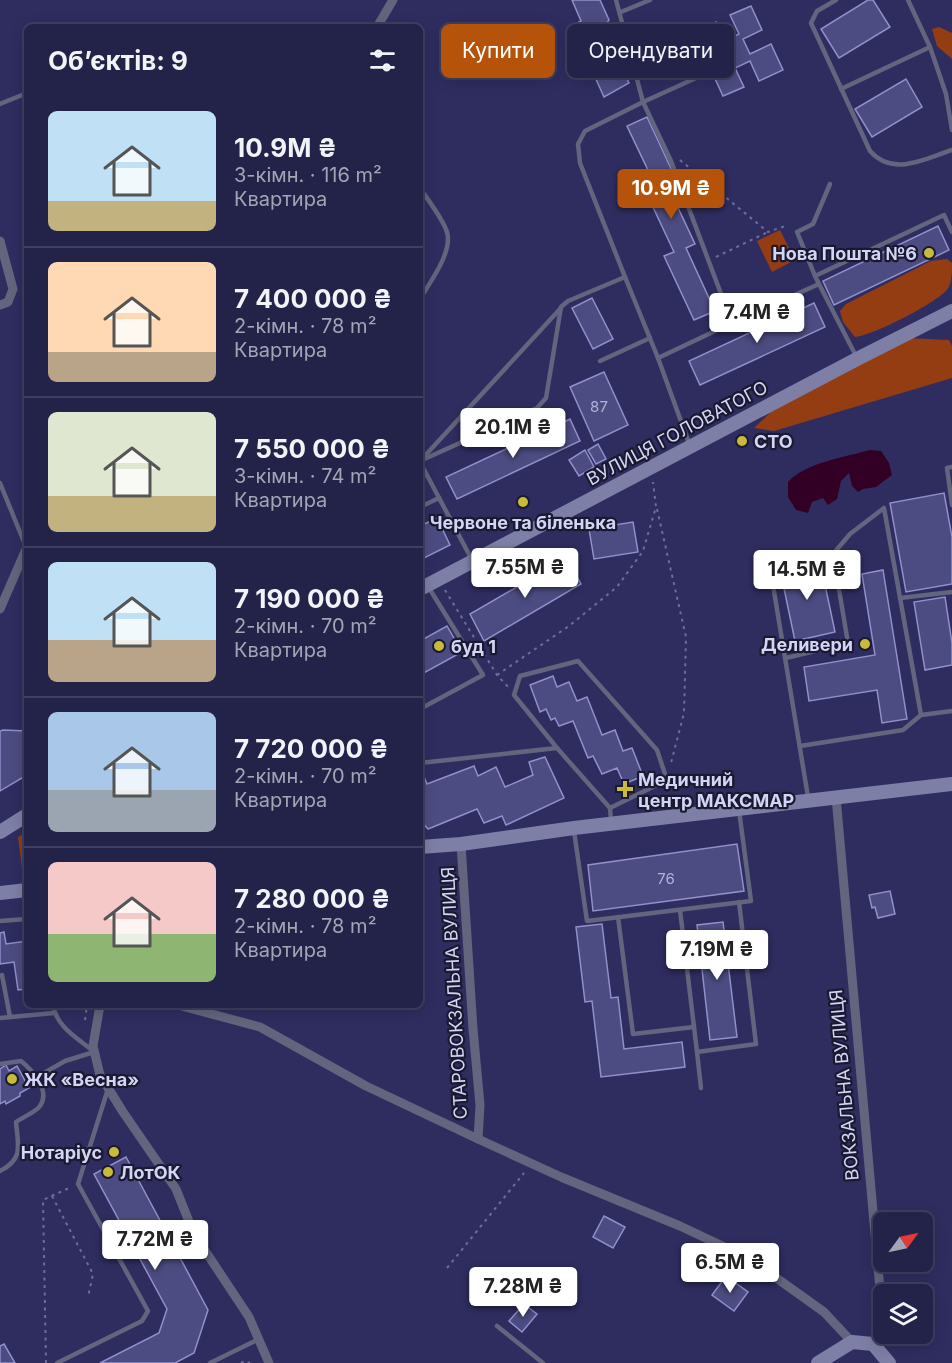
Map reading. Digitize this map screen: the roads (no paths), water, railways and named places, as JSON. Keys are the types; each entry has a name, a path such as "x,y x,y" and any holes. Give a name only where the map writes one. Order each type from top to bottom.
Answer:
{"main road":[{"name":"ВУЛИЦЯ ГОЛОВАТОГО","path":"428,584 857,358 952,311"},
{"path":"423,847 952,784"},
{"path":"0,832 24,818"},
{"path":"0,893 24,890"},
{"path":"818,1363 852,1342 873,1344 889,1363"}],"street":[{"path":"379,24 393,0"},
{"path":"0,241 14,289 8,302 0,305"},
{"path":"0,609 24,555"},
{"name":"ВОКЗАЛЬНА ВУЛИЦЯ","path":"836,797 879,1284"},
{"name":"СТАРОВОКЗАЛЬНА ВУЛИЦЯ","path":"461,844 480,1105 478,1139"},
{"path":"99,1008 93,1046 100,1075 176,1189 194,1234 249,1317 269,1363"},
{"name":"СТАРОВОКЗАЛЬНА ВУЛИЦЯ","path":"189,1008 260,1027 366,1086 532,1164 680,1226 750,1259 824,1312 852,1342"}],"lane":[{"path":"616,0 643,102 665,149 732,323"},
{"path":"621,12 650,0"},
{"path":"836,0 817,11 811,22 870,151 877,159 891,165 901,166 952,150"},
{"path":"908,0 930,47 946,94 952,130"},
{"path":"841,89 930,47"},
{"path":"690,446 658,358 580,163 578,144 585,131 696,78"},
{"path":"0,104 24,94"},
{"path":"830,184 813,224 797,232 815,276 857,358"},
{"path":"423,193 447,231 448,241 447,251 423,294"},
{"path":"815,276 944,215 952,232"},
{"path":"423,458 561,307 568,301 625,277"},
{"path":"658,358 819,284"},
{"path":"423,460 537,408 546,398 561,307"},
{"path":"600,361 650,338"},
{"path":"423,467 473,561"},
{"path":"952,467 947,468 952,505"},
{"path":"0,483 24,541"},
{"path":"423,506 439,498"},
{"path":"808,801 771,567 833,554 849,534 884,508 921,715"},
{"path":"786,658 848,643 833,554"},
{"path":"423,707 483,675 428,584"},
{"path":"900,598 952,592"},
{"path":"610,808 667,780 657,750 578,661 520,676 514,695 610,808 611,824"},
{"path":"800,746 903,730 921,715 952,711"},
{"path":"423,764 557,747"},
{"path":"574,828 586,921 751,901 739,809"},
{"path":"697,1052 756,1044 739,902"},
{"path":"680,910 702,1088"},
{"path":"618,917 633,1034 694,1027"},
{"path":"0,921 24,919"},
{"path":"0,976 3,975 10,1017"},
{"path":"53,1008 63,1027 94,1052"},
{"path":"0,1018 54,1013"},
{"path":"37,1077 65,1061 94,1052"},
{"path":"0,1064 21,1061 37,1077 43,1098 40,1107 16,1122 18,1153 13,1164 0,1171"},
{"path":"57,1363 142,1321 148,1311 78,1184 109,1089"},
{"path":"497,1326 543,1363"},
{"path":"210,1363 259,1339"}],"place":[{"name":"Нова Пошта №6","path":"929,253"},
{"name":"СТО","path":"742,441"},
{"name":"Червоне та біленька","path":"523,502"},
{"name":"Деливери","path":"865,644"},
{"name":"буд 1","path":"439,646"},
{"name":"Медичний центр МАКСМАР","path":"625,789"},
{"name":"ЖК «Весна»","path":"12,1079"},
{"name":"Нотаріус","path":"114,1152"},
{"name":"ЛотОК","path":"108,1172"}]}
